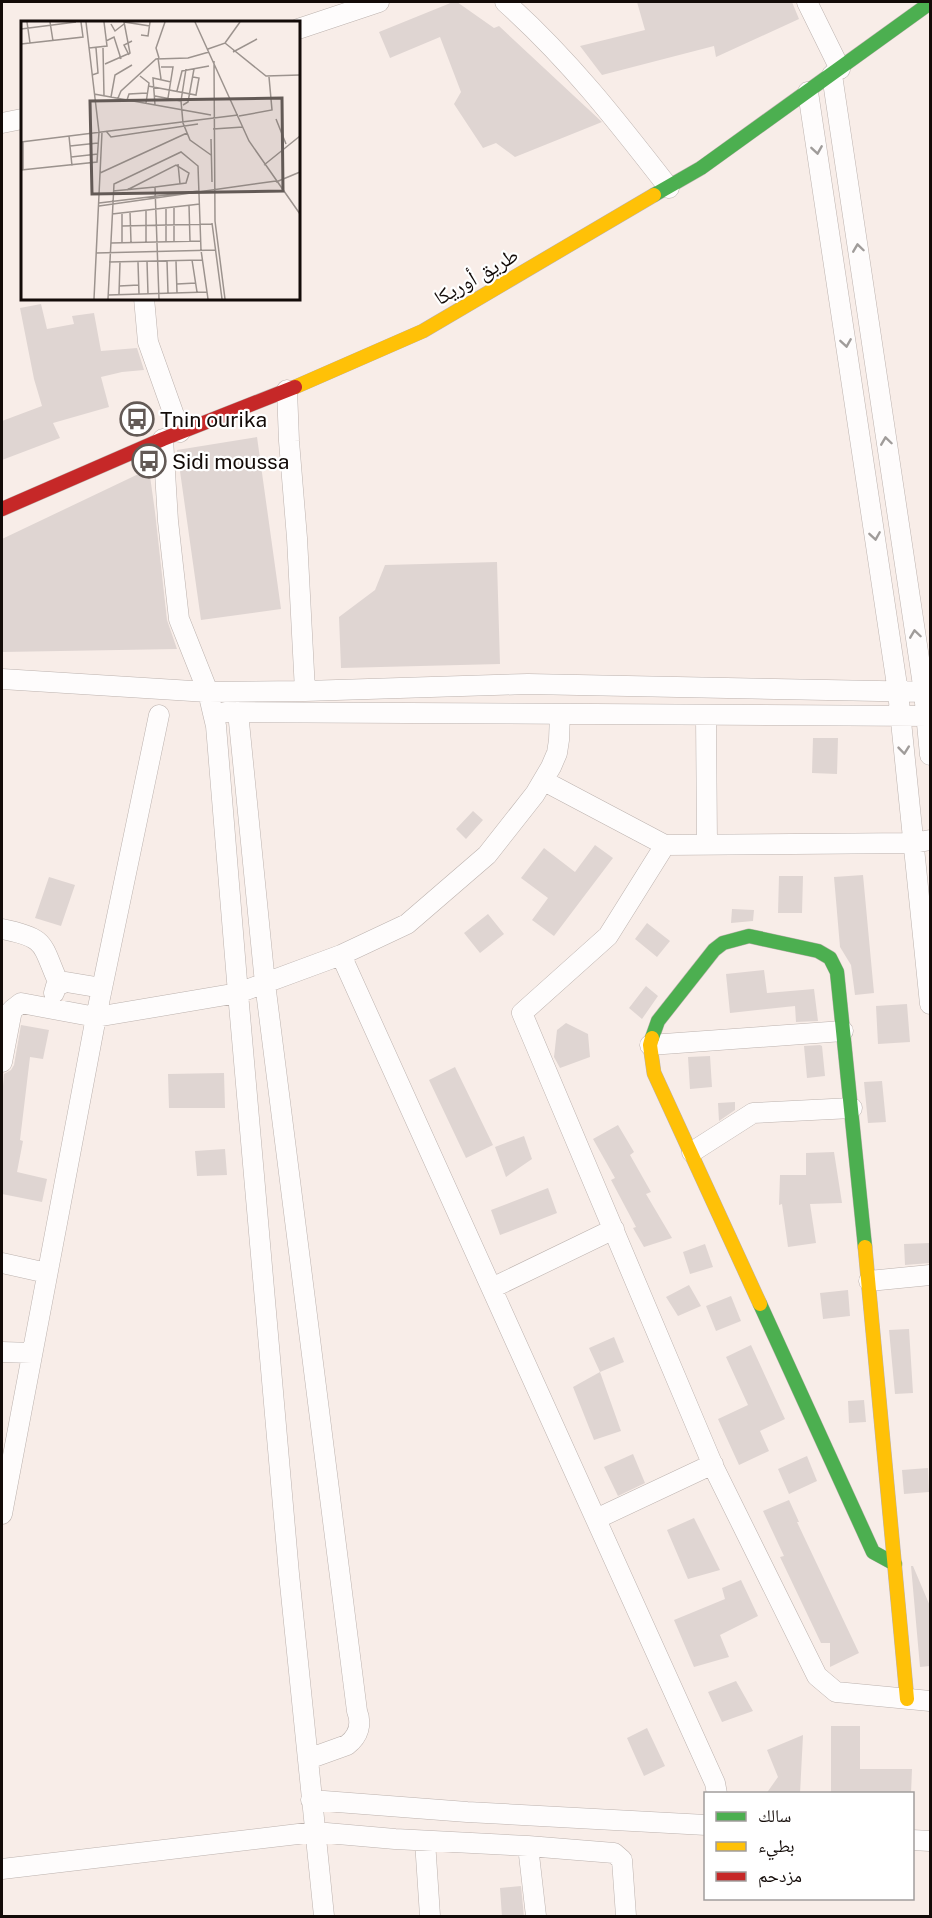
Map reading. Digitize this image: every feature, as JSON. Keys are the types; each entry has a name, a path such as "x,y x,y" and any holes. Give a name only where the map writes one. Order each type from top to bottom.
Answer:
{"street":[{"path":"300,28 379,2"},
{"path":"505,2 540,33 596,94 669,188"},
{"path":"807,2 836,72 927,692 930,755"},
{"name":"طريق أوريكا","path":"2,509 423,331 701,168 930,3"},
{"path":"808,92 901,716 922,842 930,1004"},
{"path":"2,123 21,118"},
{"path":"144,300 148,342 171,436 168,521 179,619 208,692 216,726 238,993 324,1917"},
{"path":"287,390 304,691"},
{"path":"2,679 208,692 528,684 927,692"},
{"path":"528,684 529,714"},
{"path":"598,714 599,685"},
{"path":"213,712 928,716"},
{"path":"238,712 266,983 359,1718 358,1732 351,1742 308,1759"},
{"path":"2,1062 7,1009 21,1003 96,1017 238,993 341,955 406,924 487,855 544,781 557,753 561,727 560,714"},
{"path":"2,1514 96,1017 159,715"},
{"path":"706,715 707,844"},
{"path":"544,781 665,845 922,842"},
{"path":"665,845 608,936 522,1013 713,1464 817,1676 836,1692 930,1701"},
{"path":"2,929 25,934 38,940 59,984"},
{"path":"895,1564 873,1552 654,1073 650,1045 658,1021 714,950 723,943 741,937 749,936 818,951 830,958 837,972 869,1281 895,1564 907,1699"},
{"path":"341,955 715,1783 717,1792"},
{"path":"51,1008 55,988 59,984 66,982 102,988"},
{"path":"650,1045 843,1031"},
{"path":"692,1152 753,1113 852,1108"},
{"path":"492,1288 614,1229"},
{"path":"2,1263 47,1273"},
{"path":"869,1281 930,1275"},
{"path":"2,1352 32,1353"},
{"path":"596,1519 713,1464"},
{"path":"312,1800 704,1825"},
{"path":"2,1869 315,1832 528,1846 614,1853 622,1860 626,1917"},
{"path":"914,1840 930,1841"},
{"path":"425,1841 430,1917"},
{"path":"528,1846 536,1917"}],"building":[{"path":"457,2 494,28 499,26 602,122 515,157 496,143 483,148 454,104 461,92 440,37 390,58 379,32"},
{"path":"637,2 792,2 799,19 716,57 714,46 602,75 580,46 645,30"},
{"path":"41,304 47,329 74,324 72,316 94,313 101,351 137,348 144,370 101,377 109,407 53,423 60,438 2,460 2,421 42,406 34,379 20,308"},
{"path":"257,437 281,609 201,620 177,450"},
{"path":"149,469 167,620 177,649 2,652 2,539"},
{"path":"497,562 500,664 341,668 339,617 375,590 385,565"},
{"path":"813,738 838,738 837,774 812,773"},
{"path":"473,811 483,820 466,839 456,829"},
{"path":"595,845 613,858 554,936 532,920 548,898 521,878 544,848 575,872"},
{"path":"863,875 874,993 855,995 851,965 840,947 834,877"},
{"path":"779,876 803,876 802,913 778,913"},
{"path":"49,877 75,885 61,926 35,918"},
{"path":"732,909 754,910 753,921 731,923"},
{"path":"488,914 504,934 480,953 464,933"},
{"path":"647,923 670,941 657,957 635,939"},
{"path":"764,970 767,993 814,989 818,1021 796,1022 795,1006 730,1013 726,974"},
{"path":"646,986 658,996 642,1019 629,1008"},
{"path":"907,1004 910,1042 878,1044 876,1006"},
{"path":"566,1023 588,1034 590,1057 560,1068 554,1057 557,1030"},
{"path":"21,1025 49,1030 43,1059 30,1057 20,1140 23,1141 17,1172 47,1179 42,1202 2,1194 4,1074 14,1065"},
{"path":"804,1046 822,1046 825,1076 807,1078"},
{"path":"710,1056 712,1087 690,1089 688,1057"},
{"path":"455,1067 493,1145 466,1158 429,1080"},
{"path":"224,1073 225,1108 169,1108 168,1074"},
{"path":"882,1081 886,1122 868,1123 864,1082"},
{"path":"735,1102 735,1110 719,1121 718,1103"},
{"path":"618,1125 634,1152 630,1155 651,1192 646,1194 672,1238 644,1247 633,1228 636,1227 611,1180 615,1178 593,1139"},
{"path":"524,1136 532,1159 506,1177 495,1147"},
{"path":"225,1149 227,1175 197,1176 195,1151"},
{"path":"834,1152 842,1203 810,1204 816,1243 788,1247 782,1204 779,1205 780,1175 806,1175 806,1153"},
{"path":"548,1188 557,1213 500,1235 491,1210"},
{"path":"930,1243 930,1263 905,1265 904,1244"},
{"path":"705,1244 713,1267 690,1274 683,1252"},
{"path":"689,1285 701,1306 678,1316 666,1297"},
{"path":"848,1290 850,1316 823,1319 820,1293"},
{"path":"731,1296 741,1321 716,1331 706,1306"},
{"path":"909,1329 913,1393 895,1394 889,1330"},
{"path":"614,1337 624,1362 600,1372 589,1348"},
{"path":"751,1345 785,1419 760,1431 769,1451 739,1465 718,1419 748,1405 726,1357"},
{"path":"600,1372 621,1431 594,1440 573,1387"},
{"path":"864,1400 866,1422 849,1423 848,1401"},
{"path":"633,1454 645,1483 618,1496 604,1467"},
{"path":"807,1456 817,1481 789,1494 778,1469"},
{"path":"928,1468 929,1492 904,1494 902,1470"},
{"path":"789,1500 799,1522 797,1522 859,1653 830,1667 830,1643 821,1643 780,1557 784,1556 763,1511"},
{"path":"694,1518 720,1570 688,1579 667,1530"},
{"path":"911,1566 913,1566 930,1606 930,1666 920,1667"},
{"path":"741,1580 758,1616 720,1635 729,1657 694,1667 674,1620 725,1599 722,1588"},
{"path":"736,1681 753,1711 722,1722 708,1692"},
{"path":"831,1726 860,1726 860,1769 912,1769 911,1792 831,1792"},
{"path":"647,1728 665,1766 644,1776 627,1738"},
{"path":"803,1735 800,1792 767,1792 778,1777 767,1750"},
{"path":"521,1886 524,1917 502,1917 500,1888"}],"traffic: fast":[{"path":"654,195 701,168 930,3"},
{"path":"652,1038 658,1021 714,950 723,943 749,936 818,951 830,958 837,972 865,1247"},
{"path":"760,1304 873,1552 895,1564"}],"traffic: slow":[{"path":"295,387 423,331 654,195"},
{"path":"652,1038 650,1045 654,1073 760,1304"},
{"path":"865,1247 907,1699"}],"traffic: jam":[{"path":"2,509 163,439 295,387"}],"place":[{"name":"Tnin ourika","path":"137,419"},
{"name":"Sidi moussa","path":"149,461"}]}
